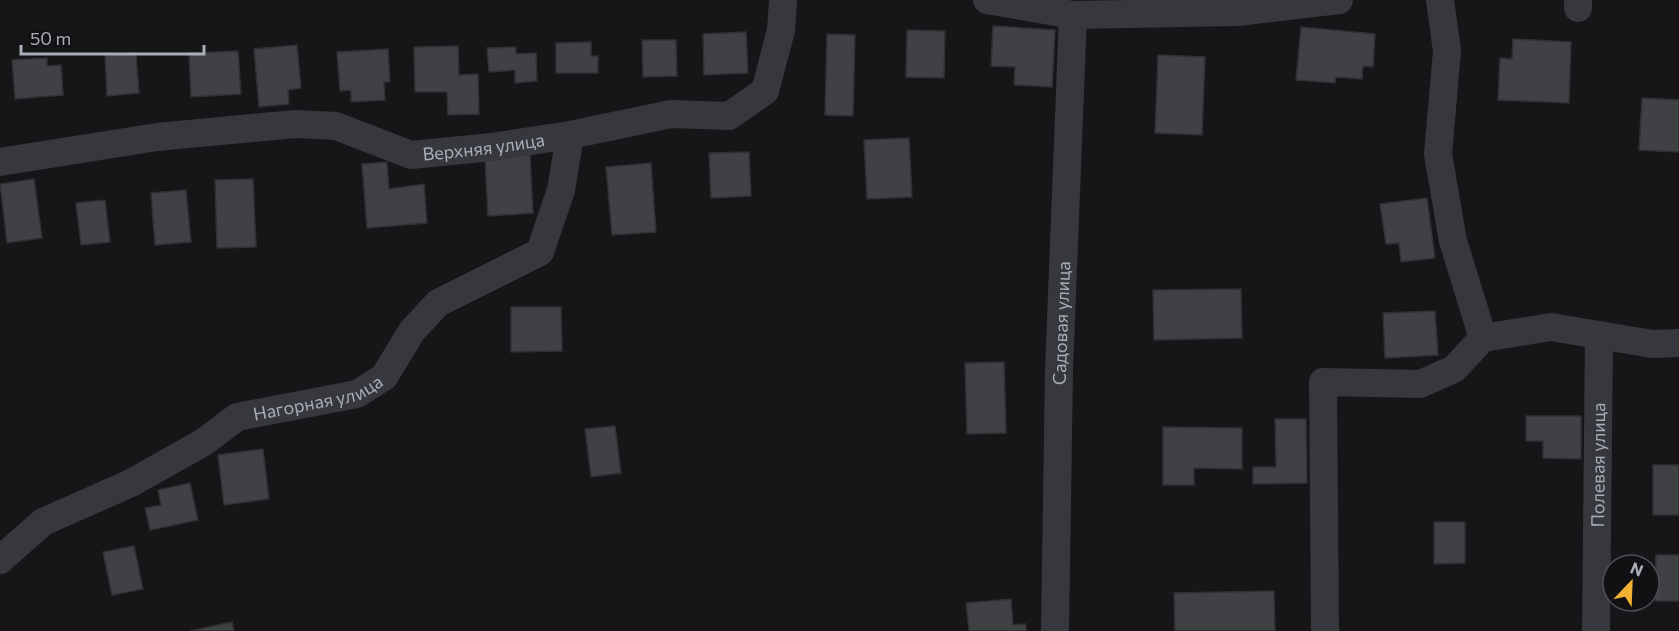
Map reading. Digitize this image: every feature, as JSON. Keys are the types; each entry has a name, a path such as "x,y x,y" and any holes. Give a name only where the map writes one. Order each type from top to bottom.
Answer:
{"street":[{"name":"Верхняя улица","path":"0,162 157,137 295,124 336,126 411,155 492,147 570,135 671,114 729,116 765,91 781,30 783,0"},
{"path":"987,0 1073,15 1238,12 1339,0"},
{"path":"1440,0 1447,51 1438,154 1453,241 1482,338"},
{"name":"Садовая улица","path":"1055,631 1059,370 1073,15"},
{"name":"Нагорная улица","path":"0,560 43,522 131,483 204,442 237,417 357,394 384,377 412,331 438,303 540,252 561,190 570,135"},
{"path":"1325,631 1323,382 1420,384 1454,369 1482,338 1551,327 1652,344 1679,343"},
{"name":"Полевая улица","path":"1596,631 1599,335"}],"building":[{"path":"993,26 1055,30 1052,87 1014,85 1015,67 991,66"},
{"path":"1301,27 1375,34 1373,67 1363,66 1362,79 1336,77 1335,83 1296,80"},
{"path":"907,30 945,31 944,78 906,77"},
{"path":"746,32 748,73 704,75 703,34"},
{"path":"827,34 855,35 853,116 825,115"},
{"path":"1513,39 1571,42 1569,103 1498,100 1500,58 1512,59"},
{"path":"642,40 676,40 677,76 643,77"},
{"path":"591,42 591,56 598,56 598,73 556,73 556,43"},
{"path":"297,45 301,88 288,90 289,104 259,107 254,49"},
{"path":"458,46 459,75 478,74 479,114 448,115 447,92 415,92 414,47"},
{"path":"516,47 516,54 536,53 537,81 515,83 515,70 489,72 487,48"},
{"path":"388,49 390,82 384,82 385,100 351,102 351,90 340,91 337,52"},
{"path":"238,51 241,94 191,97 189,53"},
{"path":"136,53 139,93 107,96 105,55"},
{"path":"1158,55 1205,57 1202,135 1155,133"},
{"path":"47,58 47,66 61,65 63,95 15,99 12,60"},
{"path":"1642,98 1679,100 1679,152 1639,150"},
{"path":"909,138 912,197 867,199 864,140"},
{"path":"749,152 751,196 711,198 709,153"},
{"path":"530,155 533,213 488,216 485,157"},
{"path":"387,162 389,189 424,184 427,223 367,228 362,164"},
{"path":"651,163 656,232 612,235 606,167"},
{"path":"34,179 42,238 7,243 0,184"},
{"path":"253,179 256,247 217,248 215,180"},
{"path":"186,190 191,242 155,245 151,193"},
{"path":"1427,198 1435,258 1401,262 1399,243 1386,244 1380,204"},
{"path":"105,200 110,242 81,245 76,203"},
{"path":"1241,289 1242,338 1154,340 1153,290"},
{"path":"511,307 561,307 562,351 511,352"},
{"path":"1435,311 1438,355 1385,358 1383,313"},
{"path":"1004,362 1006,433 967,434 965,363"},
{"path":"1526,416 1581,416 1581,459 1543,458 1543,441 1526,441"},
{"path":"1275,419 1306,419 1307,483 1253,484 1253,467 1276,467"},
{"path":"615,426 621,473 591,477 585,429"},
{"path":"1163,427 1242,428 1242,469 1194,468 1194,485 1163,485"},
{"path":"263,449 269,499 224,505 218,455"},
{"path":"1653,465 1679,465 1679,515 1653,515"},
{"path":"190,483 198,520 150,530 145,508 161,505 158,490"},
{"path":"1434,522 1465,522 1465,563 1434,564"},
{"path":"134,546 143,589 112,595 103,552"},
{"path":"1661,555 1679,555 1679,601 1661,601"},
{"path":"1274,591 1275,631 1175,631 1174,593"},
{"path":"1011,599 1013,625 1026,624 1026,631 969,631 966,603"},
{"path":"232,622 234,631 190,631"}]}
